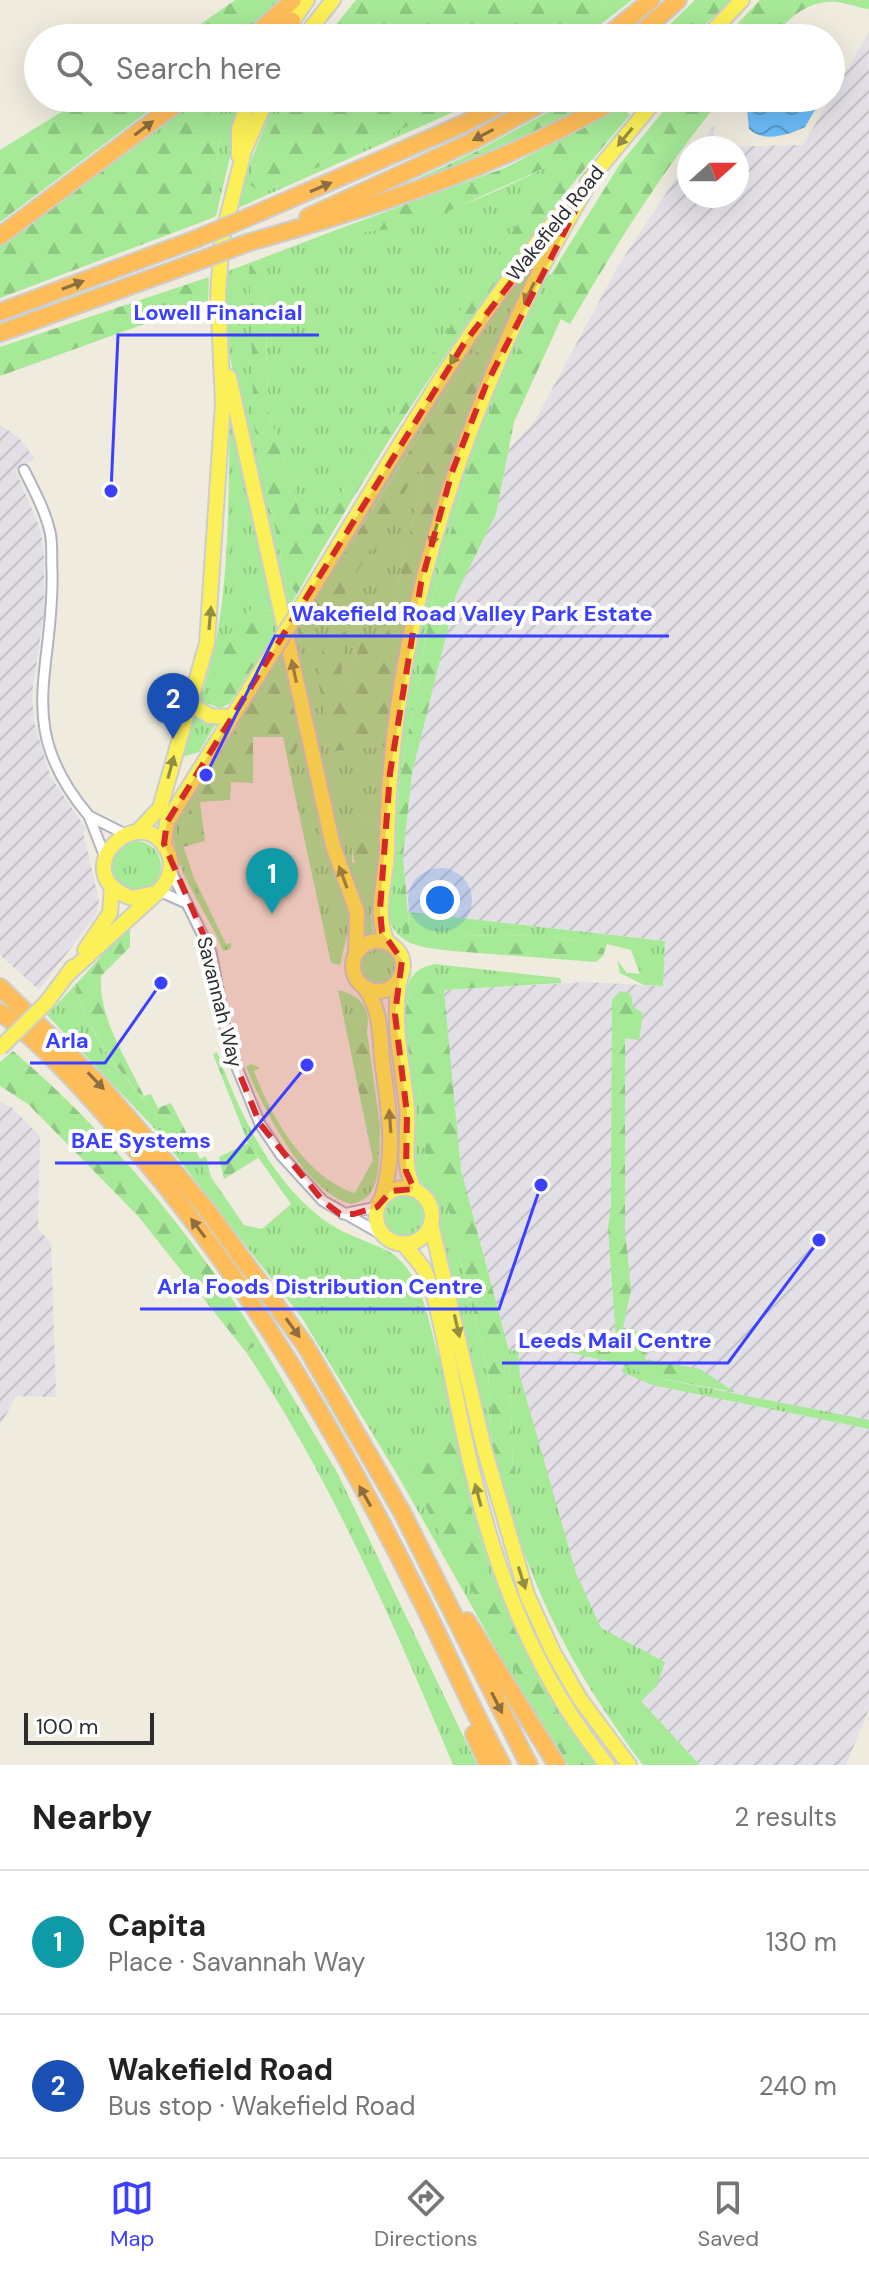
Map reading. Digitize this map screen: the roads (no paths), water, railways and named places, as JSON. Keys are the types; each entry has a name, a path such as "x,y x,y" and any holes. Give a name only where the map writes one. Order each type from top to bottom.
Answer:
{"highway":[{"path":"267,24 293,0"},
{"path":"622,24 651,0"},
{"path":"651,24 678,0"},
{"path":"288,24 292,21"},
{"path":"0,236 165,112"},
{"path":"0,312 196,239 486,112"},
{"path":"0,333 250,242 471,142 526,112"},
{"path":"250,242 344,216 502,157 561,132 595,112"},
{"path":"0,987 100,1085 207,1210 305,1345 402,1512 557,1765"},
{"path":"0,1012 41,1048 131,1143 234,1276 287,1354 380,1522 502,1765"},
{"path":"402,1512 529,1765"},
{"path":"380,1522 488,1765"}],"main road":[{"path":"290,24 307,0"},
{"path":"292,21 322,0"},
{"path":"314,24 333,0"},
{"path":"719,24 742,0"},
{"path":"240,164 239,129 245,112"},
{"path":"261,112 240,164 222,239 218,295 223,343 333,846 357,912 353,968 379,1018 390,1120 389,1176 380,1202 378,1226 388,1238 403,1243 417,1240 431,1224"},
{"name":"Wakefield Road","path":"164,844 167,822 465,342 533,245 646,112"},
{"path":"593,176 530,289 486,385 452,472 421,583 390,773 386,868 380,910 382,932 402,960 395,1014 407,1114 405,1162 414,1189 431,1207 431,1240 450,1297 504,1524 527,1595 553,1652 573,1687 629,1765"},
{"path":"157,892 132,898 112,886 105,874 105,857 113,843 131,833 160,808 207,643 214,577 223,343"},
{"path":"190,704 210,716 232,717"},
{"path":"68,974 157,892 171,871 170,857 164,844 147,833 131,833"},
{"path":"0,1048 46,1003 68,974 110,913 112,886"},
{"path":"356,952 371,942 388,943"},
{"path":"365,988 388,989 400,978"},
{"path":"380,1202 403,1187 414,1189"},
{"path":"403,1243 424,1269 434,1295 473,1474 515,1612 558,1697 607,1765"}],"street":[{"path":"24,470 51,534 53,599 42,670 41,708 48,752 67,790 89,816 105,857"},
{"path":"89,816 131,833"},
{"name":"Savannah Way","path":"171,871 211,952 229,1048 250,1103 281,1155 323,1201 340,1214 388,1238"},
{"path":"157,892 186,903"},
{"path":"340,1214 354,1214 380,1202"}],"water":[{"path":"747,112 814,112 805,127 784,135 762,136 749,129"}],"place":[{"name":"Lowell Financial","path":"111,491"},
{"name":"Wakefield Road","path":"173,739"},
{"name":"Wakefield Road Valley Park Estate","path":"206,775"},
{"name":"Capita","path":"272,914"},
{"name":"Arla","path":"161,983"},
{"name":"BAE Systems","path":"307,1065"},
{"name":"Arla Foods Distribution Centre","path":"541,1185"},
{"name":"Leeds Mail Centre","path":"819,1240"}]}
